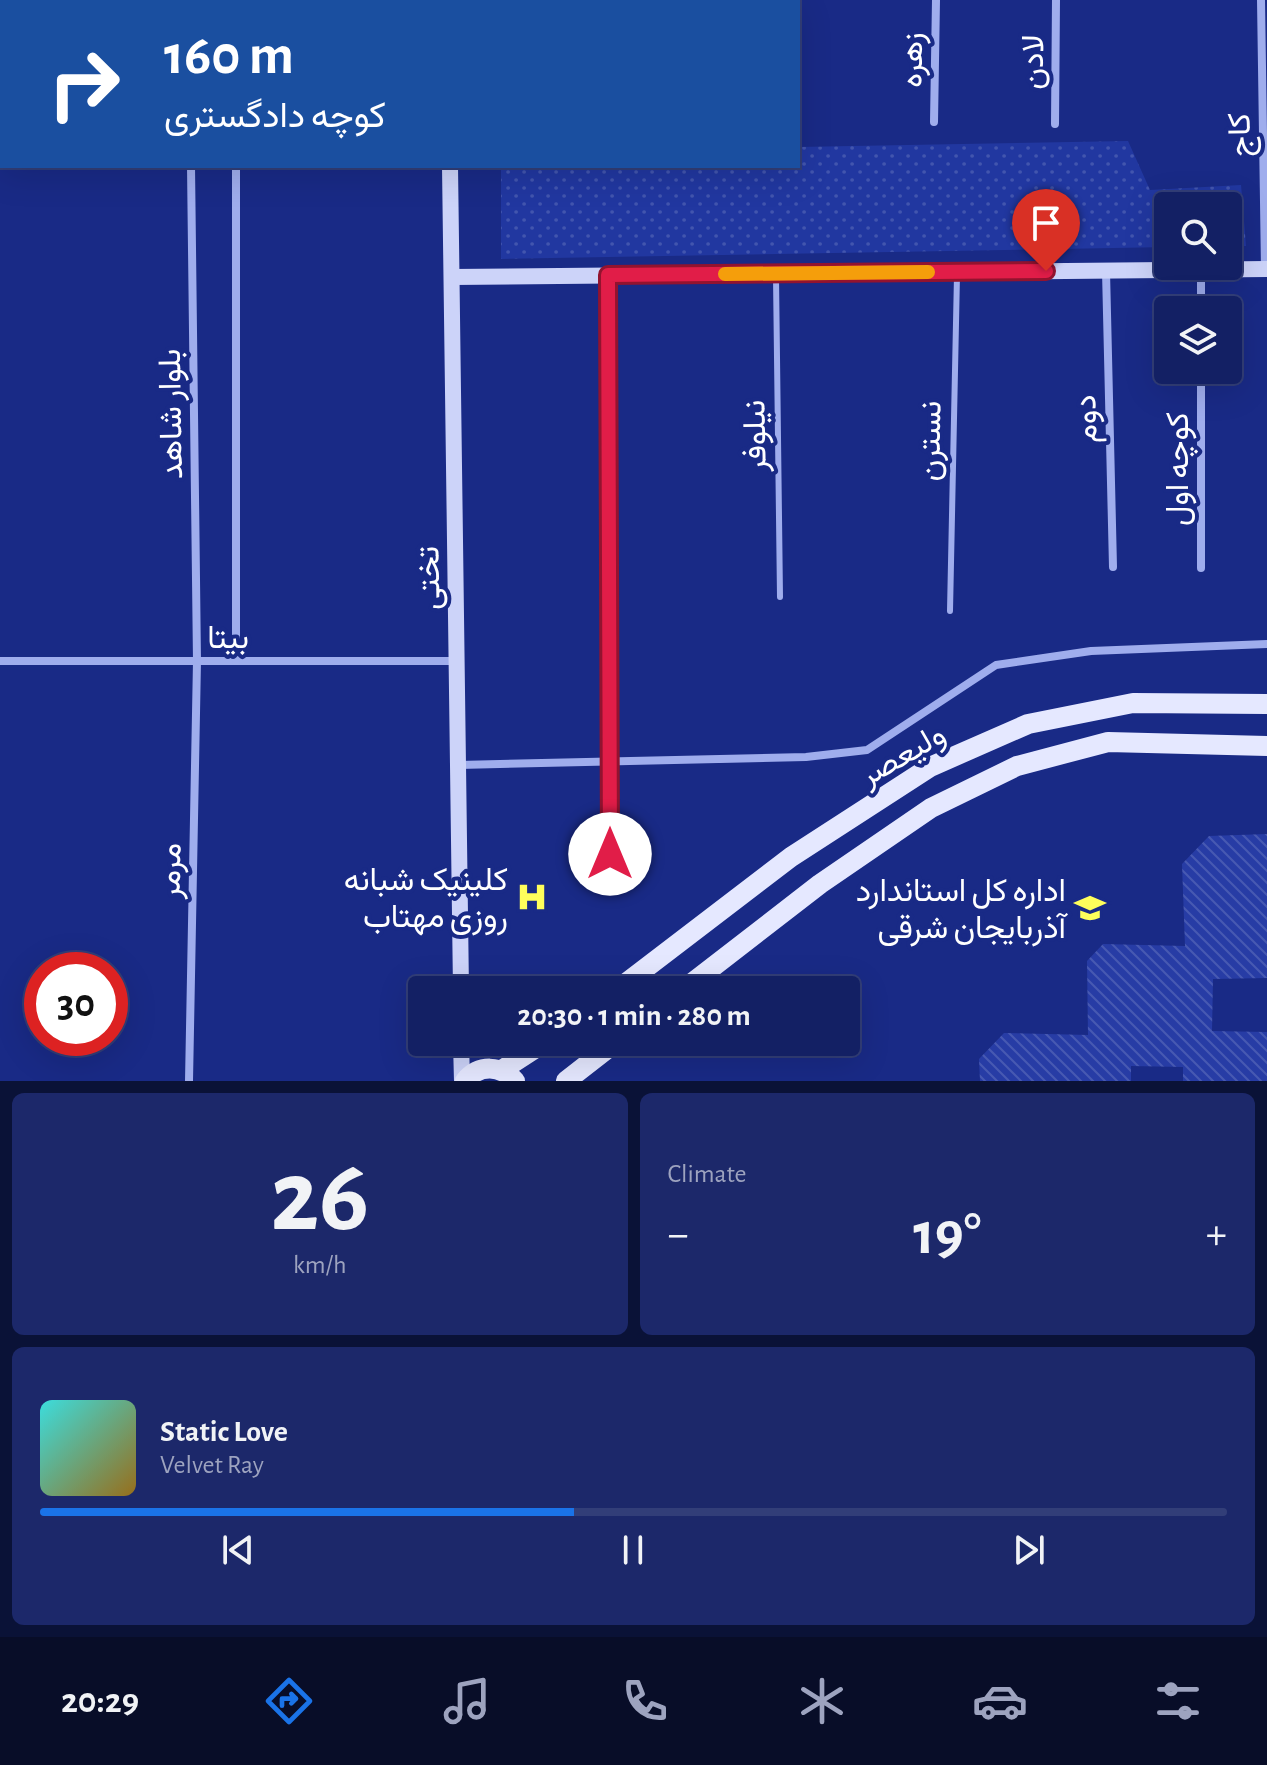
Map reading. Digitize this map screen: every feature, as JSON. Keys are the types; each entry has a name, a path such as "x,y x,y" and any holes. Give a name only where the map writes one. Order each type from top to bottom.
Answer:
{"main road":[{"name":"تختى","path":"450,168 461,976"},
{"path":"452,277 1154,269"},
{"path":"1242,269 1266,269"},
{"name":"ولیعصر","path":"635,976 791,857 930,767 1028,724 1133,703 1267,704"},
{"name":"ولیعصر","path":"701,976 820,884 931,808 1017,766 1108,742 1267,746"},
{"path":"460,957 469,976"},
{"path":"462,1056 463,1081 480,1070 509,1076 530,1056"},
{"path":"566,1081 598,1056"}],"street":[{"name":"زهره","path":"934,122 936,0"},
{"name":"لادن","path":"1055,124 1056,0"},
{"name":"کاج","path":"1261,0 1266,269"},
{"name":"بلوار شاهد","path":"191,168 197,661"},
{"name":"بلوار شاهد","path":"236,168 236,661"},
{"name":"دوم","path":"1106,270 1113,567"},
{"path":"608,275 610,854"},
{"name":"کوچه اول","path":"1201,384 1201,568"},
{"path":"458,765 806,757 867,750 996,665 1091,651 1267,644"},
{"name":"بیتا","path":"0,661 457,661"},
{"name":"مرمر","path":"189,1081 197,661"}],"lane":[{"name":"نسترن","path":"950,611 957,272"},
{"name":"نیلوفر","path":"776,274 780,597"}],"shaded area":[{"path":"1128,141 1150,190 1241,185 1242,192 1154,192 1154,247 501,259 501,168 800,168 800,147"},
{"path":"1242,197 1246,246 1242,246"}],"building":[{"path":"1267,834 1267,978 1213,979 1212,1031 1267,1032 1267,1081 1183,1081 1183,1067 1131,1066 1131,1081 980,1081 979,1059 1004,1033 1088,1035 1087,961 1103,944 1185,946 1182,864 1209,836"}],"slow traffic":[{"path":"725,274 928,272"}],"place":[{"name":"کلینیک شبانه روزی مهتاب","path":"532,897"},
{"name":"اداره کل استاندارد آذربایجان شرقی","path":"1090,908"}],"route":[{"path":"610,854 608,275 1046,271"}]}
